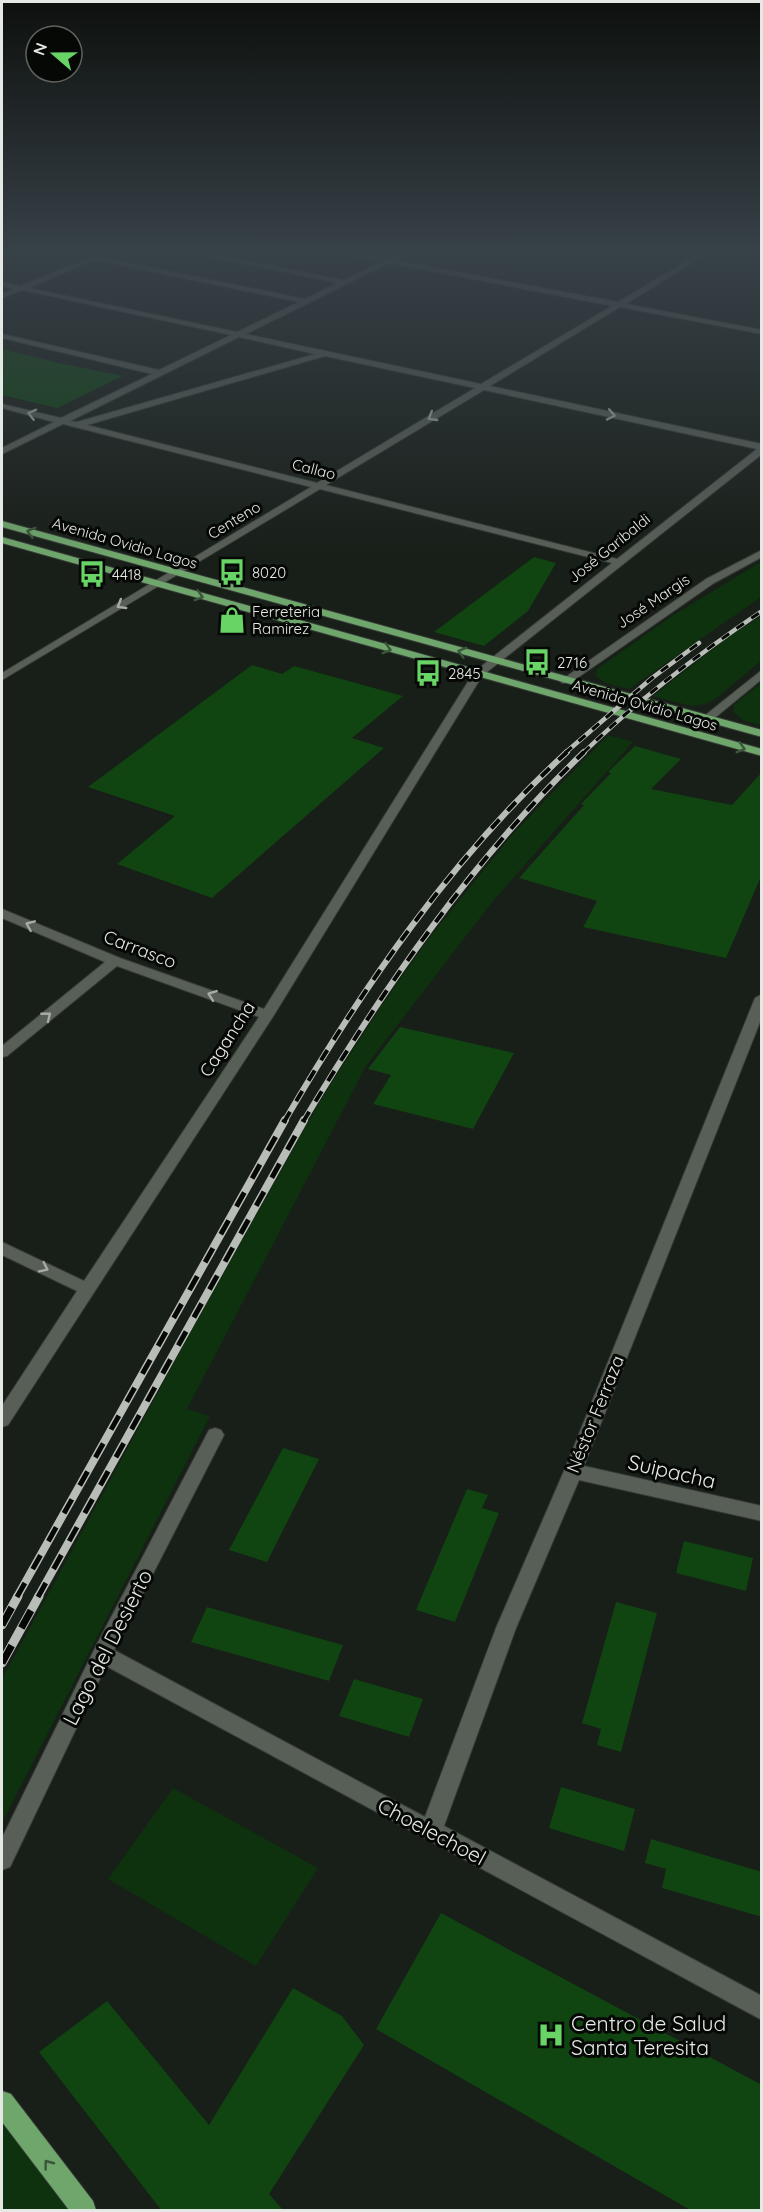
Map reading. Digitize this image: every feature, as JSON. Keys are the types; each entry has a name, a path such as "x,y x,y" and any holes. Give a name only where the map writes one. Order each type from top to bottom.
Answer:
{"main road":[{"name":"Avenida Ovidio Lagos","path":"2,524 762,734"},
{"name":"Avenida Ovidio Lagos","path":"2,540 762,753"},
{"path":"2,2103 84,2211"}],"street":[{"path":"67,351 160,373"},
{"path":"2,451 205,351"},
{"path":"316,351 762,448"},
{"path":"482,387 541,351"},
{"path":"77,425 325,353"},
{"name":"Centeno","path":"2,677 482,387"},
{"name":"Callao","path":"2,406 619,562"},
{"name":"José Garibaldi","path":"478,674 762,448"},
{"name":"José Margis","path":"566,681 701,587 762,553"},
{"path":"707,720 762,673"},
{"name":"Cagancha","path":"2,1420 267,1015 478,674"},
{"name":"Carrasco","path":"2,913 115,961 267,1015"},
{"path":"2,1053 115,961"},
{"name":"Néstor Ferraza","path":"431,1831 506,1628 573,1471 762,998"},
{"path":"2,1248 87,1289"},
{"name":"Lago del Desierto","path":"2,1860 102,1654 215,1435"},
{"name":"Suipacha","path":"573,1471 762,1514"},
{"name":"Choelechoel","path":"102,1654 762,2009"}],"green space":[{"path":"761,562 761,597 629,689 605,683 596,676 597,669 672,616"},
{"path":"761,616 761,661 714,700 691,706 653,696 727,638"},
{"path":"761,683 761,725 744,721 733,712 734,705"},
{"path":"608,735 633,742 493,901 366,1066 187,1409 210,1416 2,1823 2,1679 189,1335 323,1096 382,1005 429,938 512,835"},
{"path":"173,1788 318,1868 256,1966 108,1879"},
{"path":"2,2103 84,2210 2,2210"}],"building":[{"path":"2,351 11,351 123,376 57,408 2,395"},
{"path":"534,557 556,563 528,611 484,646 434,632"},
{"path":"252,665 282,674 294,666 403,696 352,738 384,748 212,898 117,864 175,816 88,787"},
{"path":"635,746 681,759 651,789 732,805 762,772 762,874 726,958 583,927 597,901 519,878 584,805 581,804 611,773 608,772"},
{"path":"400,1027 514,1053 473,1129 373,1104 391,1075 368,1069"},
{"path":"283,1448 319,1459 267,1562 229,1550"},
{"path":"467,1489 488,1495 482,1508 499,1513 455,1622 416,1610"},
{"path":"684,1541 753,1558 746,1591 676,1573"},
{"path":"616,1602 657,1613 621,1752 597,1745 601,1729 582,1723"},
{"path":"207,1607 343,1645 329,1681 191,1642"},
{"path":"354,1679 423,1699 409,1737 339,1716"},
{"path":"561,1787 635,1809 624,1851 549,1828"},
{"path":"651,1839 762,1872 762,1917 662,1888 666,1869 645,1863"},
{"path":"441,1913 762,2085 762,2211 692,2211 376,2029"},
{"path":"293,1988 342,2016 364,2045 269,2194 284,2211 162,2211 39,2052 107,2001 209,2125"}],"railway":[{"path":"583,753 669,678 762,611"},
{"path":"565,753 652,678 699,643"},
{"path":"284,1122 377,974 447,880 485,835 567,752"},
{"path":"303,1122 365,1023 467,881 543,793 583,753"},
{"path":"17,1597 285,1120"},
{"path":"38,1597 304,1120"},
{"path":"2,1625 18,1596"},
{"path":"2,1663 39,1596"}],"place":[{"name":"8020","path":"232,572"},
{"name":"4418","path":"92,574"},
{"name":"Ferreteria Ramirez","path":"232,620"},
{"name":"2716","path":"537,662"},
{"name":"2845","path":"428,673"},
{"name":"Centro de Salud Santa Teresita","path":"551,2035"}]}
